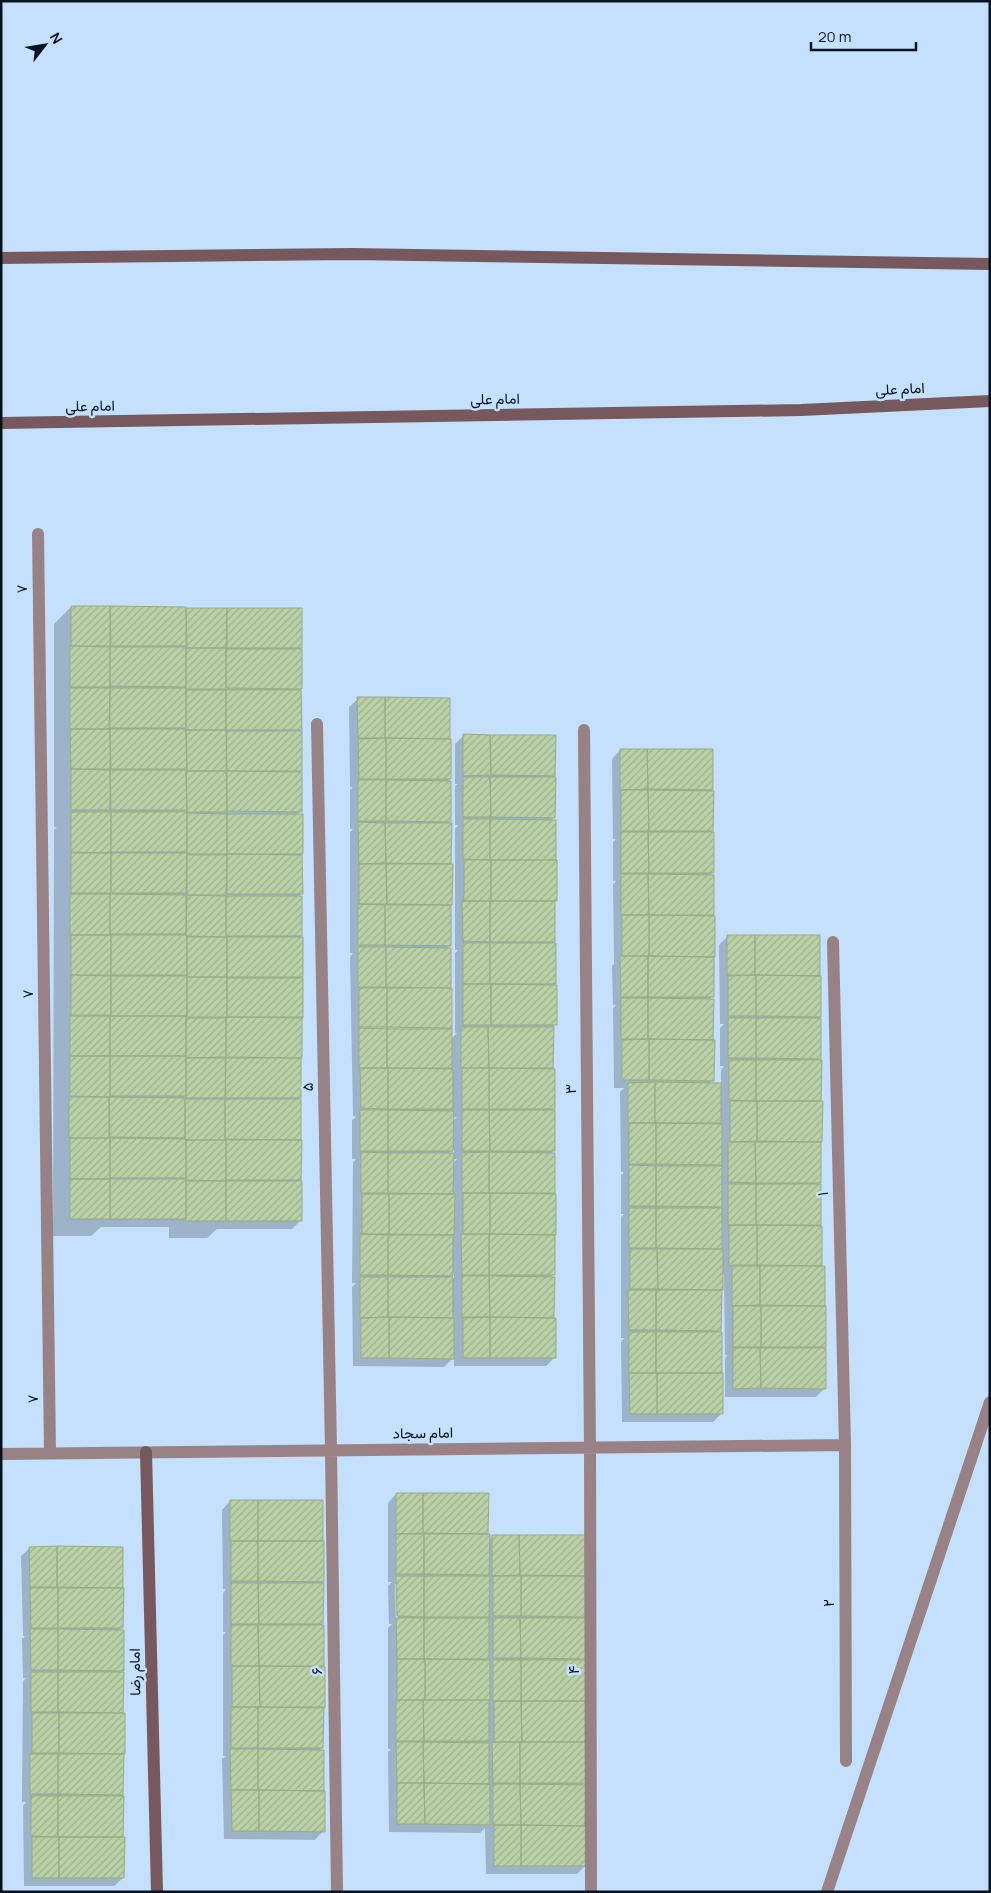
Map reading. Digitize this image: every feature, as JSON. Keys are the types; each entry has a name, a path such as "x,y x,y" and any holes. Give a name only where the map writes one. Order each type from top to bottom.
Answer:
{"street":[{"path":"1,258 352,254 990,264"},
{"name":"امام علی","path":"1,422 801,410 990,402"},
{"name":"۷","path":"38,534 50,1453"},
{"name":"۵","path":"317,724 331,1450"},
{"name":"۳","path":"584,730 590,1448"},
{"name":"۱","path":"833,942 845,1445"},
{"path":"827,1892 990,1402"},
{"name":"امام سجاد","path":"1,1454 845,1445"},
{"name":"۲","path":"845,1445 846,1761"},
{"name":"۴","path":"590,1448 591,1892"},
{"name":"۶","path":"331,1450 336,1892"},
{"name":"امام رضا","path":"146,1452 157,1892"}],"building":[{"path":"71,606 110,606 110,647 71,646"},
{"path":"110,606 186,607 187,646 111,646"},
{"path":"186,608 227,608 227,648 186,648"},
{"path":"227,608 302,608 302,648 226,648"},
{"path":"70,646 110,646 110,687 70,687"},
{"path":"110,647 186,647 186,687 110,686"},
{"path":"186,648 226,648 226,689 186,689"},
{"path":"226,649 302,649 302,689 226,688"},
{"path":"70,688 110,688 109,729 70,729"},
{"path":"110,688 186,688 186,728 110,728"},
{"path":"186,690 226,690 226,730 186,730"},
{"path":"226,690 301,690 302,730 226,730"},
{"path":"357,697 385,697 385,738 358,738"},
{"path":"385,697 450,698 450,739 385,738"},
{"path":"70,729 110,729 110,769 71,769"},
{"path":"110,729 186,729 187,769 111,769"},
{"path":"186,730 226,730 227,771 187,771"},
{"path":"227,731 302,731 302,771 226,771"},
{"path":"463,734 490,735 491,775 463,776"},
{"path":"490,735 556,735 555,776 491,775"},
{"path":"386,738 451,739 451,779 386,779"},
{"path":"386,738 386,779 359,779 358,739"},
{"path":"620,749 647,749 648,789 620,790"},
{"path":"647,749 713,749 713,790 648,789"},
{"path":"71,769 110,770 110,810 71,810"},
{"path":"110,770 186,770 187,810 111,810"},
{"path":"186,771 226,771 227,812 187,812"},
{"path":"227,771 302,772 302,812 227,811"},
{"path":"463,777 490,777 491,817 463,817"},
{"path":"490,777 556,777 555,818 491,817"},
{"path":"358,780 386,780 386,821 358,821"},
{"path":"386,780 451,781 451,822 386,821"},
{"path":"621,790 648,790 649,831 621,831"},
{"path":"648,790 714,791 713,831 649,831"},
{"path":"71,812 111,812 111,853 71,853"},
{"path":"111,812 187,812 187,852 111,852"},
{"path":"187,813 227,814 227,855 187,855"},
{"path":"227,814 303,814 303,854 227,854"},
{"path":"463,819 490,819 490,860 463,859"},
{"path":"490,819 556,820 556,860 490,860"},
{"path":"358,822 385,823 386,863 359,864"},
{"path":"385,823 452,823 451,864 386,863"},
{"path":"621,832 648,832 649,873 621,873"},
{"path":"648,832 714,832 714,873 649,873"},
{"path":"71,852 111,853 111,893 71,893"},
{"path":"111,853 187,853 186,893 111,893"},
{"path":"187,854 227,854 226,895 187,895"},
{"path":"227,854 302,855 303,894 227,894"},
{"path":"464,860 491,860 491,901 464,901"},
{"path":"491,860 557,860 557,901 491,901"},
{"path":"359,864 386,864 387,904 359,904"},
{"path":"386,864 453,864 452,905 387,904"},
{"path":"621,874 648,874 649,915 621,915"},
{"path":"648,874 714,875 714,915 649,915"},
{"path":"70,894 110,894 110,935 70,935"},
{"path":"110,894 186,895 186,934 110,934"},
{"path":"187,895 226,896 226,937 186,936"},
{"path":"226,896 302,896 302,936 226,936"},
{"path":"462,901 490,901 490,942 463,941"},
{"path":"490,901 555,901 555,942 490,942"},
{"path":"358,904 385,905 385,945 358,945"},
{"path":"385,905 451,905 451,946 385,945"},
{"path":"622,915 649,915 649,956 622,956"},
{"path":"649,915 715,916 715,957 649,956"},
{"path":"71,935 111,935 111,976 71,975"},
{"path":"111,935 187,935 187,975 111,975"},
{"path":"727,935 755,935 755,975 727,975"},
{"path":"755,935 820,935 820,976 755,975"},
{"path":"187,937 227,937 227,977 187,977"},
{"path":"227,937 303,937 303,977 227,977"},
{"path":"463,943 490,943 490,984 463,984"},
{"path":"490,943 556,943 556,984 490,984"},
{"path":"358,947 386,947 386,987 358,987"},
{"path":"386,947 451,948 451,988 386,987"},
{"path":"620,956 648,956 648,997 621,997"},
{"path":"648,956 714,957 714,997 648,997"},
{"path":"71,975 111,975 111,1016 71,1016"},
{"path":"756,975 821,976 821,1017 756,1016"},
{"path":"756,975 756,1016 728,1016 728,976"},
{"path":"111,976 187,976 187,1016 111,1016"},
{"path":"187,977 227,977 227,1018 187,1018"},
{"path":"227,978 303,978 303,1018 227,1017"},
{"path":"463,984 491,984 491,1025 463,1025"},
{"path":"491,984 557,985 557,1025 491,1025"},
{"path":"359,988 387,988 387,1029 359,1028"},
{"path":"387,988 452,988 452,1029 387,1029"},
{"path":"621,998 648,998 648,1039 621,1039"},
{"path":"648,998 714,999 713,1040 648,1039"},
{"path":"70,1015 110,1015 110,1056 70,1056"},
{"path":"110,1016 186,1016 186,1056 110,1056"},
{"path":"186,1017 226,1017 226,1058 186,1058"},
{"path":"226,1017 302,1017 302,1058 226,1057"},
{"path":"728,1018 756,1018 756,1058 728,1058"},
{"path":"756,1018 821,1018 821,1059 756,1058"},
{"path":"359,1027 387,1027 387,1068 359,1068"},
{"path":"387,1027 452,1028 452,1068 387,1068"},
{"path":"461,1027 488,1027 489,1068 461,1068"},
{"path":"488,1027 554,1027 553,1068 489,1068"},
{"path":"649,1039 715,1040 714,1081 649,1080"},
{"path":"649,1039 649,1080 622,1080 622,1040"},
{"path":"70,1056 110,1056 110,1097 70,1096"},
{"path":"110,1056 186,1056 186,1096 110,1096"},
{"path":"225,1057 226,1098 186,1098 186,1058"},
{"path":"226,1058 301,1058 301,1098 225,1098"},
{"path":"729,1060 756,1060 756,1101 729,1100"},
{"path":"756,1060 822,1060 821,1101 756,1101"},
{"path":"360,1068 388,1068 388,1109 361,1108"},
{"path":"388,1068 453,1069 453,1109 388,1109"},
{"path":"462,1068 489,1068 489,1109 462,1109"},
{"path":"489,1068 555,1069 555,1109 489,1109"},
{"path":"655,1082 721,1083 721,1123 655,1123"},
{"path":"655,1082 655,1123 628,1123 628,1083"},
{"path":"69,1097 109,1097 109,1138 69,1138"},
{"path":"109,1097 185,1098 185,1138 110,1137"},
{"path":"185,1099 225,1099 225,1140 185,1140"},
{"path":"225,1099 301,1099 301,1140 225,1139"},
{"path":"730,1101 757,1101 757,1141 730,1142"},
{"path":"757,1101 823,1101 822,1142 757,1141"},
{"path":"360,1110 388,1110 388,1151 360,1151"},
{"path":"388,1110 454,1111 453,1151 388,1151"},
{"path":"462,1110 489,1110 490,1151 462,1151"},
{"path":"489,1110 555,1110 555,1151 490,1151"},
{"path":"629,1123 656,1123 656,1164 629,1164"},
{"path":"656,1123 722,1124 722,1165 656,1164"},
{"path":"70,1138 110,1138 110,1179 70,1179"},
{"path":"110,1138 186,1139 186,1178 110,1178"},
{"path":"186,1140 226,1140 226,1181 186,1181"},
{"path":"226,1140 302,1140 301,1180 226,1180"},
{"path":"728,1142 755,1142 756,1183 728,1182"},
{"path":"755,1142 821,1142 821,1183 756,1183"},
{"path":"361,1152 388,1153 388,1193 361,1193"},
{"path":"489,1152 555,1153 555,1193 489,1193"},
{"path":"489,1152 489,1193 462,1193 462,1153"},
{"path":"388,1153 454,1153 453,1194 388,1193"},
{"path":"629,1165 656,1166 656,1206 629,1206"},
{"path":"656,1166 722,1166 722,1207 656,1206"},
{"path":"70,1179 110,1179 110,1219 70,1219"},
{"path":"110,1179 186,1179 186,1219 110,1219"},
{"path":"186,1180 226,1181 226,1221 186,1221"},
{"path":"226,1181 302,1181 302,1221 226,1221"},
{"path":"728,1184 756,1184 756,1225 728,1225"},
{"path":"756,1184 821,1184 821,1225 756,1225"},
{"path":"463,1193 490,1193 490,1234 463,1234"},
{"path":"490,1193 556,1194 556,1235 490,1234"},
{"path":"362,1194 389,1194 389,1234 362,1234"},
{"path":"389,1194 455,1194 454,1235 389,1234"},
{"path":"629,1208 656,1208 656,1248 629,1248"},
{"path":"656,1208 722,1208 722,1249 656,1248"},
{"path":"729,1225 757,1225 757,1266 729,1266"},
{"path":"757,1225 822,1226 822,1266 757,1266"},
{"path":"360,1234 388,1235 388,1275 360,1275"},
{"path":"461,1234 489,1234 489,1275 462,1275"},
{"path":"489,1234 555,1235 555,1275 489,1275"},
{"path":"388,1235 453,1235 453,1276 388,1275"},
{"path":"630,1249 657,1249 658,1289 630,1289"},
{"path":"657,1249 723,1249 723,1290 658,1289"},
{"path":"732,1265 760,1265 760,1305 732,1306"},
{"path":"760,1265 825,1266 825,1306 760,1305"},
{"path":"462,1276 489,1276 490,1317 462,1317"},
{"path":"489,1276 555,1277 554,1318 490,1317"},
{"path":"360,1277 388,1277 388,1317 360,1318"},
{"path":"388,1277 453,1277 453,1318 388,1317"},
{"path":"628,1290 656,1290 656,1330 629,1330"},
{"path":"656,1290 722,1290 721,1331 656,1330"},
{"path":"733,1306 761,1306 761,1347 733,1347"},
{"path":"761,1306 826,1306 826,1347 761,1347"},
{"path":"389,1317 454,1318 454,1359 389,1358"},
{"path":"389,1317 389,1358 361,1358 361,1318"},
{"path":"490,1317 556,1318 556,1358 490,1358"},
{"path":"490,1317 490,1358 463,1358 463,1318"},
{"path":"629,1332 656,1332 656,1373 629,1373"},
{"path":"656,1332 722,1332 722,1373 656,1373"},
{"path":"733,1348 760,1348 761,1388 733,1389"},
{"path":"760,1348 826,1348 826,1389 761,1388"},
{"path":"629,1373 657,1373 657,1414 630,1414"},
{"path":"657,1373 723,1373 723,1414 657,1414"},
{"path":"396,1493 423,1493 423,1533 396,1534"},
{"path":"423,1493 489,1493 488,1534 423,1533"},
{"path":"230,1500 258,1500 258,1541 230,1541"},
{"path":"258,1500 323,1500 323,1541 258,1541"},
{"path":"396,1534 424,1534 424,1574 396,1574"},
{"path":"424,1534 490,1534 489,1575 424,1574"},
{"path":"492,1535 519,1535 520,1575 492,1576"},
{"path":"519,1535 585,1535 585,1576 520,1575"},
{"path":"231,1541 258,1541 258,1581 231,1581"},
{"path":"258,1541 324,1541 324,1582 258,1581"},
{"path":"57,1546 123,1547 123,1588 57,1587"},
{"path":"57,1546 57,1587 30,1587 29,1547"},
{"path":"396,1576 424,1576 424,1617 397,1616"},
{"path":"424,1576 490,1576 489,1617 424,1617"},
{"path":"493,1576 521,1576 521,1616 493,1616"},
{"path":"521,1576 586,1576 586,1617 521,1616"},
{"path":"231,1583 258,1583 259,1624 231,1624"},
{"path":"258,1583 324,1583 323,1624 259,1624"},
{"path":"30,1588 58,1588 58,1628 31,1628"},
{"path":"58,1588 124,1588 123,1628 58,1628"},
{"path":"396,1618 424,1618 424,1659 397,1659"},
{"path":"424,1618 489,1618 489,1659 424,1659"},
{"path":"493,1618 520,1618 521,1658 493,1658"},
{"path":"520,1618 586,1618 586,1659 521,1658"},
{"path":"231,1625 258,1625 259,1666 231,1666"},
{"path":"258,1625 324,1625 324,1666 259,1666"},
{"path":"30,1629 58,1629 58,1670 31,1670"},
{"path":"58,1629 124,1630 124,1671 58,1670"},
{"path":"397,1659 425,1659 425,1700 397,1700"},
{"path":"425,1659 490,1660 490,1700 425,1700"},
{"path":"493,1660 521,1660 521,1701 493,1701"},
{"path":"521,1660 586,1660 586,1701 521,1701"},
{"path":"232,1666 259,1666 260,1707 232,1707"},
{"path":"259,1666 325,1667 325,1708 260,1707"},
{"path":"31,1672 58,1672 58,1712 31,1712"},
{"path":"58,1672 124,1672 123,1713 58,1712"},
{"path":"396,1700 423,1700 424,1741 396,1741"},
{"path":"423,1700 489,1700 489,1741 424,1741"},
{"path":"494,1701 521,1701 522,1742 494,1742"},
{"path":"521,1701 587,1701 587,1742 522,1742"},
{"path":"231,1707 258,1707 258,1748 231,1748"},
{"path":"258,1707 324,1707 323,1748 258,1748"},
{"path":"32,1713 59,1713 59,1753 32,1753"},
{"path":"59,1713 125,1713 125,1754 59,1753"},
{"path":"396,1742 423,1742 424,1783 397,1783"},
{"path":"423,1742 489,1743 489,1784 424,1783"},
{"path":"492,1742 520,1742 520,1783 493,1783"},
{"path":"520,1742 586,1742 586,1783 520,1783"},
{"path":"230,1749 258,1749 258,1790 231,1790"},
{"path":"258,1749 324,1750 324,1791 258,1790"},
{"path":"30,1754 58,1754 58,1794 30,1794"},
{"path":"58,1754 124,1754 123,1795 58,1794"},
{"path":"397,1783 424,1783 425,1824 397,1824"},
{"path":"424,1783 490,1784 490,1825 425,1824"},
{"path":"493,1784 520,1784 521,1825 493,1825"},
{"path":"520,1784 586,1785 585,1826 521,1825"},
{"path":"231,1790 259,1790 259,1831 232,1831"},
{"path":"259,1790 325,1791 325,1832 259,1831"},
{"path":"31,1796 58,1796 58,1837 31,1836"},
{"path":"58,1796 124,1796 123,1837 58,1837"},
{"path":"494,1825 521,1825 521,1866 494,1866"},
{"path":"521,1825 587,1826 587,1866 521,1866"},
{"path":"32,1837 59,1837 59,1878 32,1878"},
{"path":"59,1837 125,1837 124,1878 59,1878"}]}
